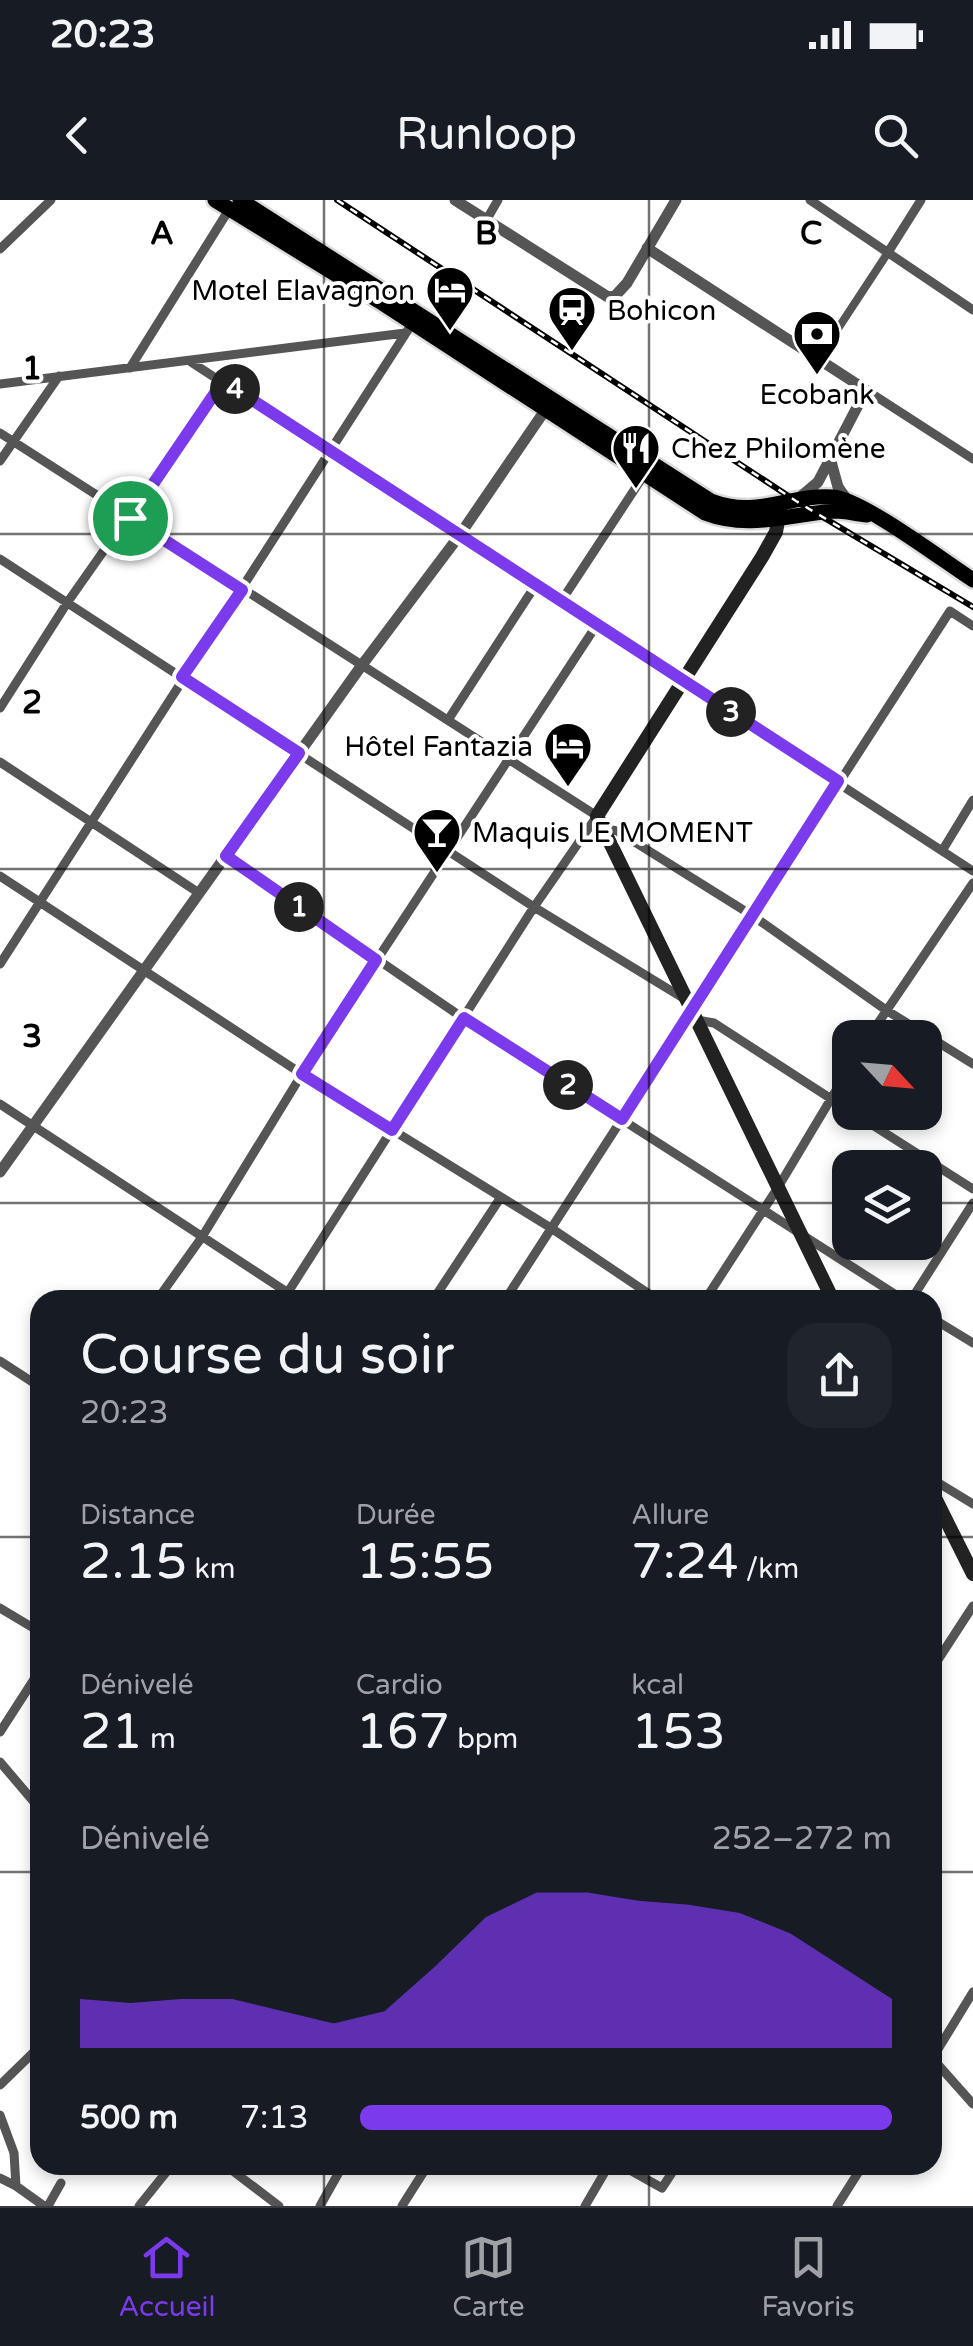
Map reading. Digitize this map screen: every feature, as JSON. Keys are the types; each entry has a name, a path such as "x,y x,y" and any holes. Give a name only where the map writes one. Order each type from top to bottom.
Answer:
{"highway":[{"path":"228,203 313,252 412,323 712,501 740,510 786,508 874,516"},
{"path":"548,405 644,475 720,518 754,522 786,508 829,497 847,500 973,580"}],"main road":[{"path":"786,508 762,557 600,821 828,1290"},
{"path":"942,1512 973,1574"}],"street":[{"path":"0,249 52,200"},
{"path":"455,200 608,296 616,296 627,283 671,202"},
{"path":"487,219 498,200"},
{"path":"810,200 972,307"},
{"path":"818,359 921,200"},
{"path":"130,368 228,203"},
{"path":"648,248 973,459"},
{"path":"0,384 191,362 412,323"},
{"path":"0,964 412,323"},
{"path":"191,362 973,872"},
{"path":"0,462 58,376"},
{"path":"0,708 223,381"},
{"path":"786,508 818,482 866,390"},
{"path":"0,1172 362,665 459,536 548,405"},
{"path":"0,433 509,757 600,821 753,916 886,1010 973,1064"},
{"path":"830,454 838,487 847,500"},
{"path":"560,603 644,475"},
{"path":"0,558 830,1099"},
{"path":"448,720 535,586"},
{"path":"511,1290 950,610 973,626"},
{"path":"164,1290 596,626"},
{"path":"0,762 199,893"},
{"path":"942,851 973,800"},
{"path":"289,1290 534,907 600,821"},
{"path":"226,856 464,1018 893,1290"},
{"path":"0,876 643,1290"},
{"path":"880,1020 973,884"},
{"path":"711,1290 832,1096"},
{"path":"0,1104 277,1290"},
{"path":"880,1130 973,1189"},
{"path":"440,1290 501,1197"},
{"path":"915,1290 973,1203"},
{"path":"942,1324 973,1343"},
{"path":"0,1362 30,1381"},
{"path":"942,1485 973,1504"},
{"path":"942,1654 973,1606"},
{"path":"0,1608 30,1626"},
{"path":"0,1732 30,1686"},
{"path":"0,1762 30,1797"},
{"path":"943,2041 973,1992"},
{"path":"0,2085 30,2056"},
{"path":"942,2069 973,2104"},
{"path":"0,2115 14,2153 16,2186"},
{"path":"138,2206 164,2175"},
{"path":"238,2175 279,2206"},
{"path":"320,2206 336,2175"},
{"path":"402,2206 422,2175"},
{"path":"585,2206 604,2175"},
{"path":"639,2175 662,2188 670,2175"},
{"path":"837,2206 857,2175"},
{"path":"0,2178 46,2206 62,2182"}],"railway":[{"path":"337,200 796,501 973,607"}],"place":[{"name":"Motel Elavagnon","path":"450,332"},
{"name":"Bohicon","path":"572,352"},
{"name":"Ecobank","path":"817,376"},
{"name":"Chez Philomène","path":"636,490"},
{"name":"Hôtel Fantazia","path":"568,788"},
{"name":"Maquis LE MOMENT","path":"437,874"}],"route":[{"path":"223,381 838,781 622,1119 464,1018 392,1130 302,1074 376,960 226,856 299,753 182,677 242,590 130,518 223,381"}]}
